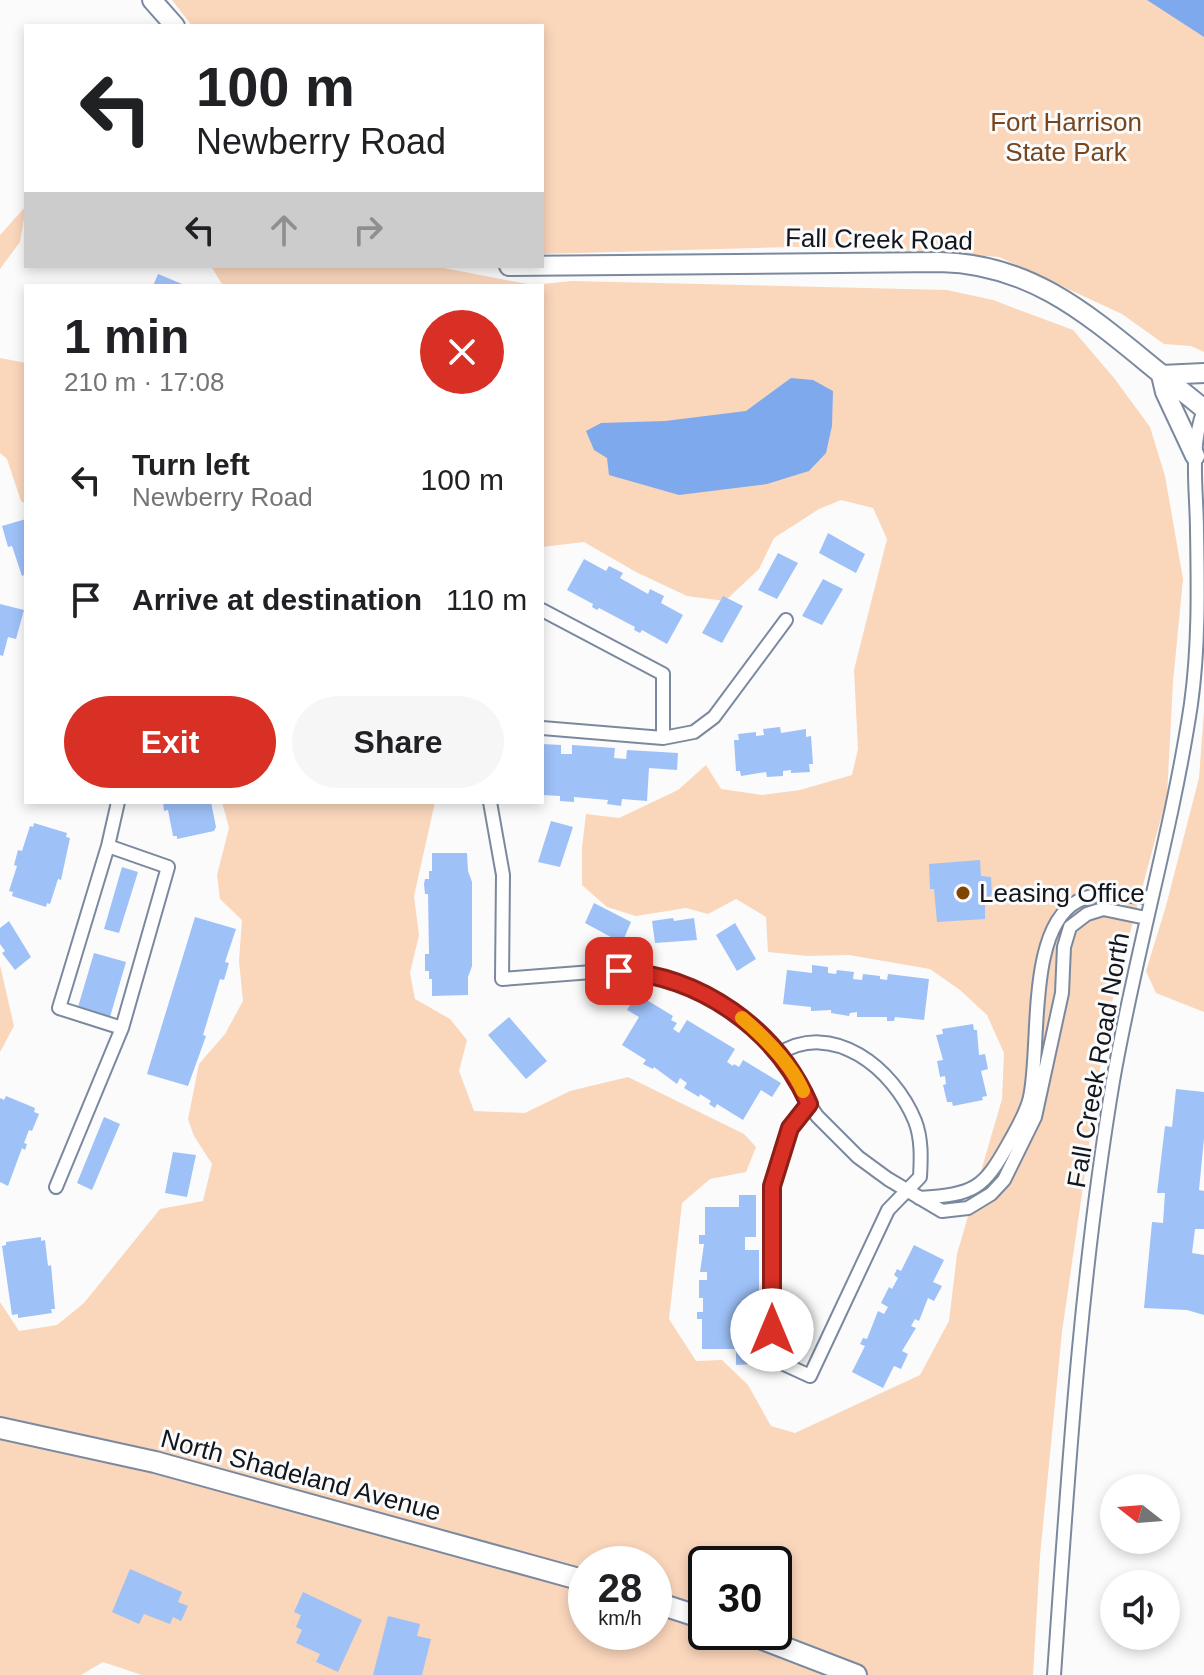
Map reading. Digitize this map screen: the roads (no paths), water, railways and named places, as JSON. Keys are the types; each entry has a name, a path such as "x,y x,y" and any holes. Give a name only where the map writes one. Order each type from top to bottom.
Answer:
{"main road":[{"path":"152,0 173,24"},
{"name":"Fall Creek Road","path":"544,266 971,264 1017,276 1070,302 1204,410"},
{"path":"1199,470 1165,392 1161,375 1204,373"},
{"name":"North Shadeland Avenue","path":"0,1428 155,1462 568,1576"},
{"path":"791,1650 856,1675"}],"street":[{"name":"Fall Creek Road North","path":"1054,1675 1089,1250 1116,1067 1180,763 1194,676 1199,425 1204,410"},
{"path":"544,611 663,674 663,738"},
{"path":"544,728 663,738 688,735 710,722 786,620"},
{"path":"118,804 108,846 59,1008 122,1028"},
{"path":"490,804 503,875 502,979 605,971 633,972 675,981 708,995 754,1029 797,1078 809,1104 858,1157 906,1191 942,1211 968,1208 991,1194 1004,1180 1035,1117 1062,993 1064,947 1070,927 1087,914 1103,909 1146,918"},
{"path":"56,1187 122,1028 168,867 108,846"},
{"path":"919,1198 954,1196 974,1188 992,1173 1013,1134 1030,1100 1035,1059 1035,1010 1045,954 1053,928 1064,910 1080,900 1098,896 1151,898"},
{"path":"777,1055 803,1042 822,1042 858,1055 886,1076 904,1100 916,1124 921,1153 920,1177 888,1210 810,1376 773,1359 772,1186 790,1128 809,1104"}],"water":[{"path":"1147,0 1204,0 1204,37"},
{"path":"791,378 813,380 833,391 832,426 826,453 809,471 767,484 679,495 609,475 607,458 594,450 586,431 601,423 665,421 746,411"}],"place":[{"name":"Leasing Office","path":"963,893"}],"park label":[{"name":"Fort Harrison State Park","path":"1066,137"}]}
